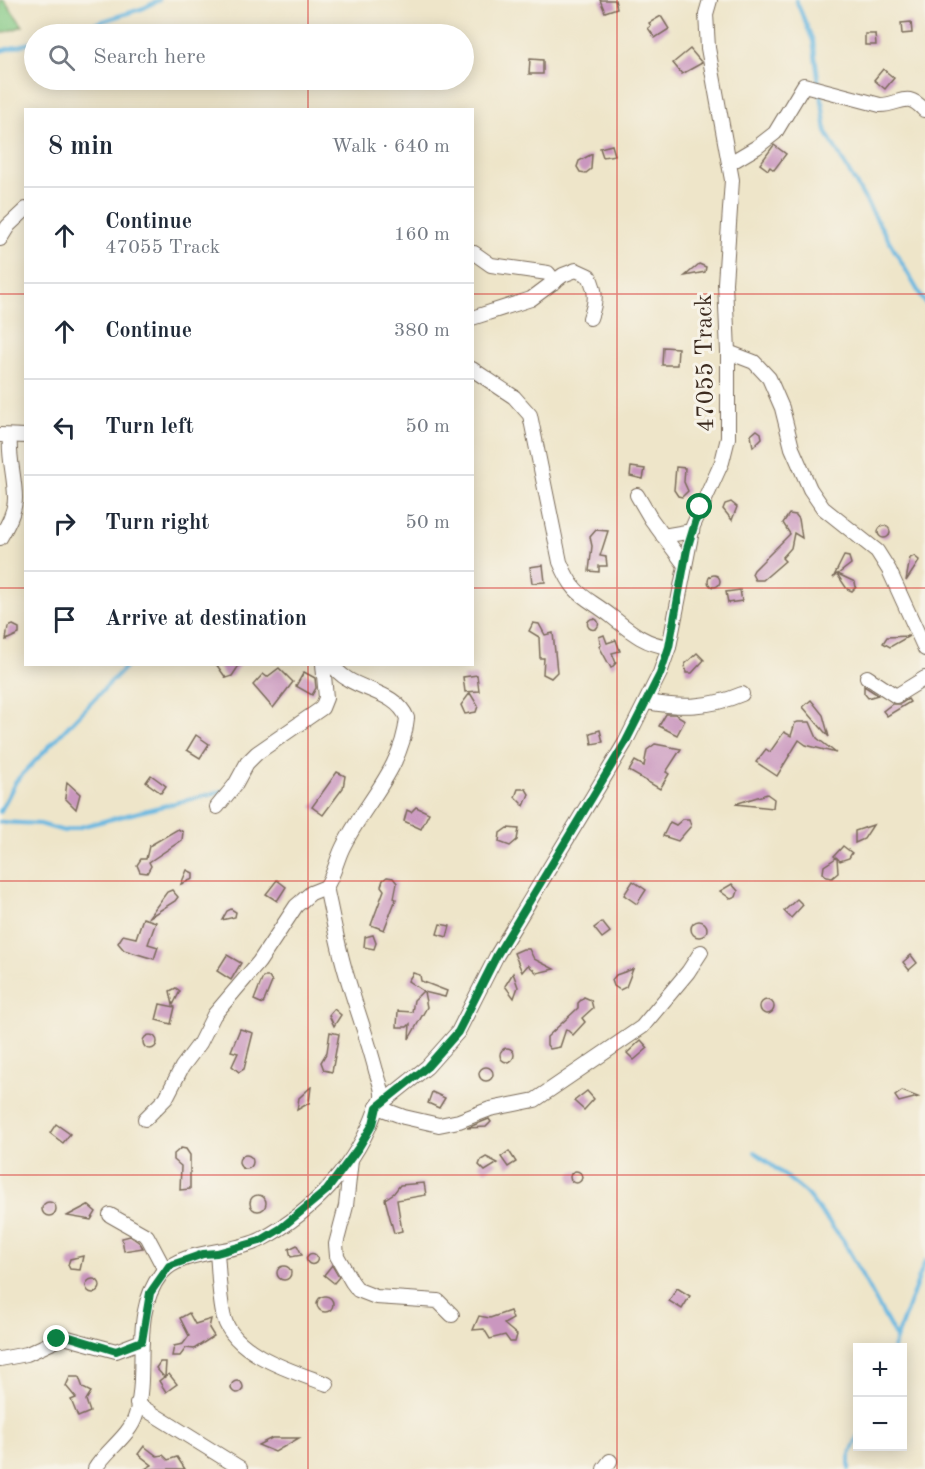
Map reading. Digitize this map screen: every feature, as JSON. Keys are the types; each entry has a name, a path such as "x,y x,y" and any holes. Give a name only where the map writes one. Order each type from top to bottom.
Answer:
{"street":[{"name":"47055 Track","path":"377,1107 427,1067 458,1032 497,955 647,702 669,647 692,531 727,448 729,352 725,283 732,180 708,48 706,14 710,0"},
{"path":"730,164 775,133 804,85 880,105 906,98 914,100 924,110"},
{"path":"0,239 8,226 24,211"},
{"path":"474,253 491,265 548,273 555,282"},
{"path":"474,317 531,299 576,270 589,276 596,301 590,318"},
{"path":"729,352 754,362 769,378 782,408 792,448 810,489 823,508 877,551 889,570 925,649"},
{"path":"474,370 514,397 530,415 560,562 568,581 587,602 608,614 634,636 669,647"},
{"path":"0,538 13,511 15,499 5,435 24,436"},
{"path":"637,495 685,566"},
{"path":"663,536 692,531"},
{"path":"217,807 235,785 247,763 257,753 322,708 326,698 322,666"},
{"path":"145,1119 166,1098 182,1066 200,1043 214,1015 259,962 296,906 311,893 326,887 333,877 342,849 394,765 407,718 404,712 391,700 344,678 334,666"},
{"path":"867,677 896,696 925,678"},
{"path":"647,702 670,706 710,706 742,694"},
{"path":"94,1469 136,1417 142,1341 150,1293 165,1270 169,1266 203,1254 217,1253 260,1241 280,1229 327,1190 351,1160 373,1124 382,1098 379,1082 337,944 326,887"},
{"path":"377,1107 439,1125 459,1121 490,1109 534,1100 642,1027 688,972 701,952"},
{"path":"351,1160 346,1206 336,1245 337,1256 351,1282 358,1290 376,1297 438,1302 452,1315"},
{"path":"110,1215 147,1236 165,1270"},
{"path":"217,1253 224,1318 229,1329 246,1345 274,1364 327,1384"},
{"path":"0,1359 27,1354 64,1337 116,1351 142,1341"},
{"path":"137,1404 240,1468"}],"green space":[{"path":"0,0 4,0 23,26 0,34"}],"building":[{"path":"600,0 615,0 617,8 605,12"},
{"path":"661,16 669,29 655,38 648,28 651,26 649,23"},
{"path":"911,22 912,33 902,34 901,23"},
{"path":"865,34 875,34 876,45 865,45"},
{"path":"690,49 702,63 682,74 673,63"},
{"path":"530,59 543,60 543,74 529,74"},
{"path":"883,69 894,78 885,89 874,80"},
{"path":"612,145 615,155 603,157 600,148"},
{"path":"774,145 786,154 774,170 770,167 768,170 760,164"},
{"path":"592,154 591,169 586,173 580,172 577,167 579,161"},
{"path":"699,264 706,267 705,272 685,276"},
{"path":"663,347 678,348 677,365 662,365"},
{"path":"757,430 761,433 762,438 753,447 751,435"},
{"path":"631,467 645,469 643,479 630,476"},
{"path":"676,467 685,468 684,482 688,491 682,497 678,496 674,490"},
{"path":"731,502 737,507 732,520 723,509 725,504"},
{"path":"789,514 796,515 799,519 802,538 794,533 791,548 782,558 785,561 763,580 755,580 752,574 754,570 790,534 783,523"},
{"path":"886,526 889,527 889,537 882,538 879,537 878,530 879,527"},
{"path":"596,530 608,531 600,556 606,557 607,566 599,566 599,572 589,571 592,546 590,537"},
{"path":"844,556 849,557 851,564 838,574 855,582 856,587 852,591 847,589 837,574 833,578"},
{"path":"914,556 919,560 906,581 910,558"},
{"path":"543,565 545,582 532,583 530,567"},
{"path":"716,575 720,581 716,587 712,587 708,579"},
{"path":"740,590 742,601 728,603 726,592"},
{"path":"593,619 597,620 597,628 593,629 589,628 588,624 589,620"},
{"path":"533,623 539,624 545,635 553,633 557,672 551,678 543,674 544,658 540,658 539,637 529,631"},
{"path":"13,625 19,628 19,634 6,640 8,627"},
{"path":"604,635 607,643 616,640 620,651 612,653 616,663 611,668 599,646 601,645 599,637"},
{"path":"909,636 890,647 883,643 887,637"},
{"path":"697,653 704,660 692,673 686,673 685,664"},
{"path":"217,666 239,666 232,676 226,678"},
{"path":"279,668 293,682 273,708 253,685 263,674 267,677"},
{"path":"304,672 315,678 316,688 312,695 296,686"},
{"path":"477,675 479,691 465,692 463,677"},
{"path":"864,686 878,695 868,698 864,693"},
{"path":"470,693 478,706 476,712 465,714 461,705"},
{"path":"908,699 910,702 887,716 883,711 892,704 900,704"},
{"path":"811,700 823,715 829,737 803,707"},
{"path":"666,714 675,714 685,720 677,735 659,726"},
{"path":"810,722 817,738 836,753 806,745 799,740 777,776 756,762 766,749 770,752 784,732 791,736 795,723"},
{"path":"600,730 603,742 592,744 590,733"},
{"path":"196,735 209,744 200,758 187,750"},
{"path":"655,744 681,749 666,772 669,774 660,789 629,771 635,761 644,766 647,750"},
{"path":"337,772 345,776 343,788 323,815 312,807"},
{"path":"151,775 166,786 161,793 146,782"},
{"path":"67,782 80,794 76,809 65,798"},
{"path":"518,789 526,789 529,794 524,806 515,797"},
{"path":"767,794 774,799 773,808 735,804"},
{"path":"416,807 429,813 421,829 404,821 407,810 411,812"},
{"path":"683,819 689,819 691,826 678,841 663,836 670,822 676,825"},
{"path":"873,825 864,839 855,843 855,831"},
{"path":"507,828 519,829 517,840 510,846 499,842 500,833"},
{"path":"178,829 183,832 182,840 149,862 151,866 147,873 140,872 137,865 141,859 146,859 149,846"},
{"path":"843,846 852,853 849,858 840,861 837,858 838,873 832,878 827,877 823,873 824,866 836,858 834,856"},
{"path":"187,870 193,873 193,879 181,884"},
{"path":"387,877 393,878 397,883 394,898 396,899 384,930 371,925 384,890 381,886 383,880"},
{"path":"277,880 286,887 277,901 266,894"},
{"path":"633,881 646,890 637,904 624,895"},
{"path":"732,884 738,891 736,897 731,899 720,891"},
{"path":"172,890 178,897 175,901 148,918 167,892"},
{"path":"797,899 803,905 791,918 784,911"},
{"path":"231,909 236,912 235,917 222,920 227,911"},
{"path":"143,918 156,922 148,944 158,947 154,959 124,950 118,943 123,935 136,938"},
{"path":"699,921 707,929 699,937 691,929"},
{"path":"602,922 610,932 602,938 594,928"},
{"path":"440,924 450,926 447,937 437,934"},
{"path":"373,935 376,943 374,949 364,947 365,937"},
{"path":"529,949 534,959 554,969 537,973 528,965 522,972 514,953"},
{"path":"227,955 241,963 231,980 217,971"},
{"path":"911,955 917,963 909,970 903,962"},
{"path":"633,969 626,987 620,990 614,986 612,980 616,975"},
{"path":"413,973 420,975 421,981 447,991 445,997 424,992 427,1007 409,1039 410,1024 407,1027 397,1027 398,1011 412,1012 414,1000 423,991 408,981"},
{"path":"513,973 518,987 514,998 505,986"},
{"path":"263,977 269,977 272,982 263,1004 254,1000"},
{"path":"176,988 180,991 173,1005 170,991"},
{"path":"584,997 591,1000 593,1008 582,1018 585,1022 573,1035 566,1029 560,1047 550,1049 547,1045 547,1037 578,1008 578,1003"},
{"path":"767,1000 772,1002 774,1007 772,1012 767,1014 762,1012 760,1007 762,1002"},
{"path":"160,1004 175,1007 171,1024 156,1020"},
{"path":"334,1009 341,1015 334,1026 329,1015"},
{"path":"240,1029 253,1033 244,1069 239,1072 232,1066 238,1053 231,1051"},
{"path":"330,1032 339,1034 332,1072 324,1070 321,1062 327,1052"},
{"path":"147,1035 153,1035 157,1042 153,1049 147,1049 143,1045 143,1039"},
{"path":"641,1040 648,1048 634,1060 627,1053"},
{"path":"507,1048 512,1050 514,1055 512,1060 507,1062 502,1060 500,1055 502,1050"},
{"path":"486,1067 491,1069 493,1074 491,1079 486,1081 481,1079 479,1074 481,1069"},
{"path":"311,1087 309,1103 297,1110 299,1098"},
{"path":"587,1091 594,1099 584,1110 574,1101"},
{"path":"902,1091 918,1097 899,1102 895,1096"},
{"path":"432,1092 445,1098 439,1108 428,1103"},
{"path":"489,1119 491,1122 486,1127 467,1128"},
{"path":"56,1124 70,1134 63,1143 50,1133"},
{"path":"181,1148 186,1149 190,1155 190,1189 180,1190 181,1166 174,1160 174,1154"},
{"path":"509,1151 516,1162 508,1167 501,1157"},
{"path":"246,1155 251,1157 253,1162 251,1167 246,1169 241,1167 239,1162 241,1157"},
{"path":"486,1157 498,1163 485,1171 479,1165"},
{"path":"578,1171 582,1177 578,1183 574,1183 570,1175"},
{"path":"424,1183 426,1195 397,1200 402,1231 394,1233 385,1199 400,1185"},
{"path":"258,1195 266,1203 258,1211 250,1203"},
{"path":"49,1202 54,1204 56,1209 54,1214 49,1216 44,1214 42,1209 44,1204"},
{"path":"88,1205 96,1212 91,1220 67,1216"},
{"path":"130,1236 143,1248 124,1251 122,1238"},
{"path":"297,1245 302,1255 291,1257 289,1249"},
{"path":"312,1253 318,1259 312,1265 306,1259"},
{"path":"83,1256 80,1270 70,1269 68,1265 70,1259"},
{"path":"332,1265 339,1277 334,1283 324,1275"},
{"path":"281,1266 287,1266 291,1273 287,1280 281,1280 277,1276 277,1270"},
{"path":"93,1279 98,1281 100,1286 98,1291 93,1293 88,1291 86,1286 88,1281"},
{"path":"677,1288 690,1296 682,1309 669,1301"},
{"path":"322,1296 328,1296 333,1304 331,1310 322,1312 317,1307 317,1301"},
{"path":"510,1311 513,1319 504,1324 517,1335 515,1342 510,1342 505,1335 490,1339 484,1329 473,1330 479,1316 490,1318"},
{"path":"189,1313 195,1324 211,1319 209,1328 214,1336 194,1349 186,1348 180,1356 172,1356 174,1346 183,1344 189,1336 180,1318"},
{"path":"160,1362 166,1362 165,1377 169,1374 177,1384 166,1392 159,1381 164,1377 156,1368"},
{"path":"70,1377 79,1377 83,1388 91,1392 86,1400 90,1412 78,1417 71,1400 76,1398 66,1386"},
{"path":"237,1381 243,1387 237,1393 231,1387"},
{"path":"272,1438 299,1438 275,1452 258,1445"},
{"path":"144,1446 157,1456 163,1455 168,1460 177,1457 185,1469 145,1469 152,1465 138,1454"}],"waterway":[{"path":"94,24 144,8 159,0"},
{"path":"796,0 813,41 819,85"},
{"path":"0,51 24,45"},
{"path":"821,93 826,132 925,303"},
{"path":"0,812 16,781 126,666"},
{"path":"0,822 40,824 64,831 223,791"},
{"path":"755,1152 805,1192 843,1240 896,1338"},
{"path":"895,1343 925,1261"},
{"path":"849,1469 849,1457 853,1448"}],"route":[{"path":"57,1339 70,1337 116,1351 142,1341 146,1306 150,1293 169,1266 203,1254 217,1253 260,1241 280,1229 327,1190 351,1160 373,1124 377,1107 427,1067 445,1049 458,1032 497,955 625,743 647,702 669,647 687,549 700,507"}]}
